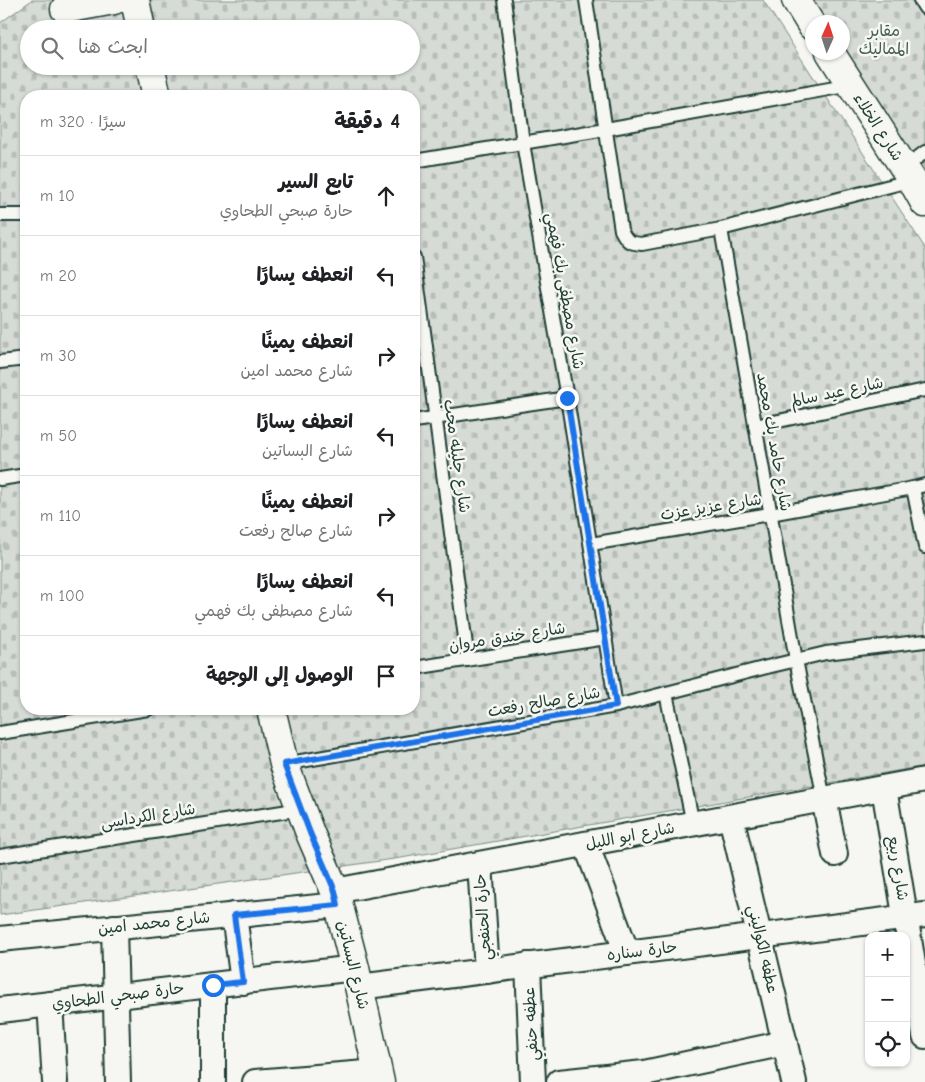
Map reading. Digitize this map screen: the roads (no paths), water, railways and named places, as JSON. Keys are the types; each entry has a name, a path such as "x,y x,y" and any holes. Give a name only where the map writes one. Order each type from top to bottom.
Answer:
{"street":[{"path":"65,9 114,0"},
{"path":"135,0 139,20"},
{"path":"796,0 805,15"},
{"name":"شارع الخلاء","path":"835,60 851,86 918,176"},
{"path":"152,75 156,90"},
{"name":"شارع البساتين","path":"272,715 284,764 336,898 357,977 379,1077"},
{"name":"شارع ابو الليل","path":"336,898 480,864 925,780"},
{"name":"شارع ربيع","path":"884,788 915,917 919,1034"},
{"path":"824,799 835,854"},
{"name":"عطفه الكواليني","path":"731,817 794,1082"},
{"path":"586,844 627,953"},
{"name":"حارة الحنفجي","path":"480,864 486,971"},
{"name":"شارع محمد امين","path":"0,938 234,915 336,898"},
{"path":"234,915 243,982"},
{"name":"حارة سناره","path":"357,977 486,971 915,917"},
{"path":"114,927 118,1082"},
{"name":"عطفه حنفي","path":"528,966 533,1082"},
{"name":"حارة صبحي الطحاوي","path":"0,1010 243,982 357,977"},
{"path":"213,985 213,1082"},
{"path":"50,1004 55,1082"},
{"path":"558,1082 645,1078 785,1042"},
{"path":"256,1082 379,1077"}],"lane":[{"name":"شارع مصطفى بك فهمي","path":"504,0 523,143 567,398 616,706"},
{"path":"586,0 622,230 625,238 631,243 642,244 721,230 918,176"},
{"path":"920,0 925,8"},
{"path":"420,160 851,86"},
{"path":"0,215 20,214"},
{"name":"شارع حامد بك محمد","path":"721,230 796,660 824,799"},
{"name":"شارع جليله محب","path":"420,303 468,660"},
{"path":"0,362 20,360"},
{"name":"شارع عيد سالم","path":"755,426 925,390"},
{"path":"420,420 567,398"},
{"path":"0,479 20,476"},
{"path":"919,486 925,547"},
{"name":"شارع عزيز عزت","path":"590,544 770,514 919,486"},
{"name":"شارع خندق مروان","path":"420,667 606,638"},
{"name":"شارع صالح رفعت","path":"284,764 616,706 826,653 925,641"},
{"path":"666,693 693,824"},
{"path":"0,733 111,715"},
{"name":"شارع الكرداسى","path":"0,856 301,809"}],"park label":[{"name":"مقابر المماليك","path":"884,40"}]}
